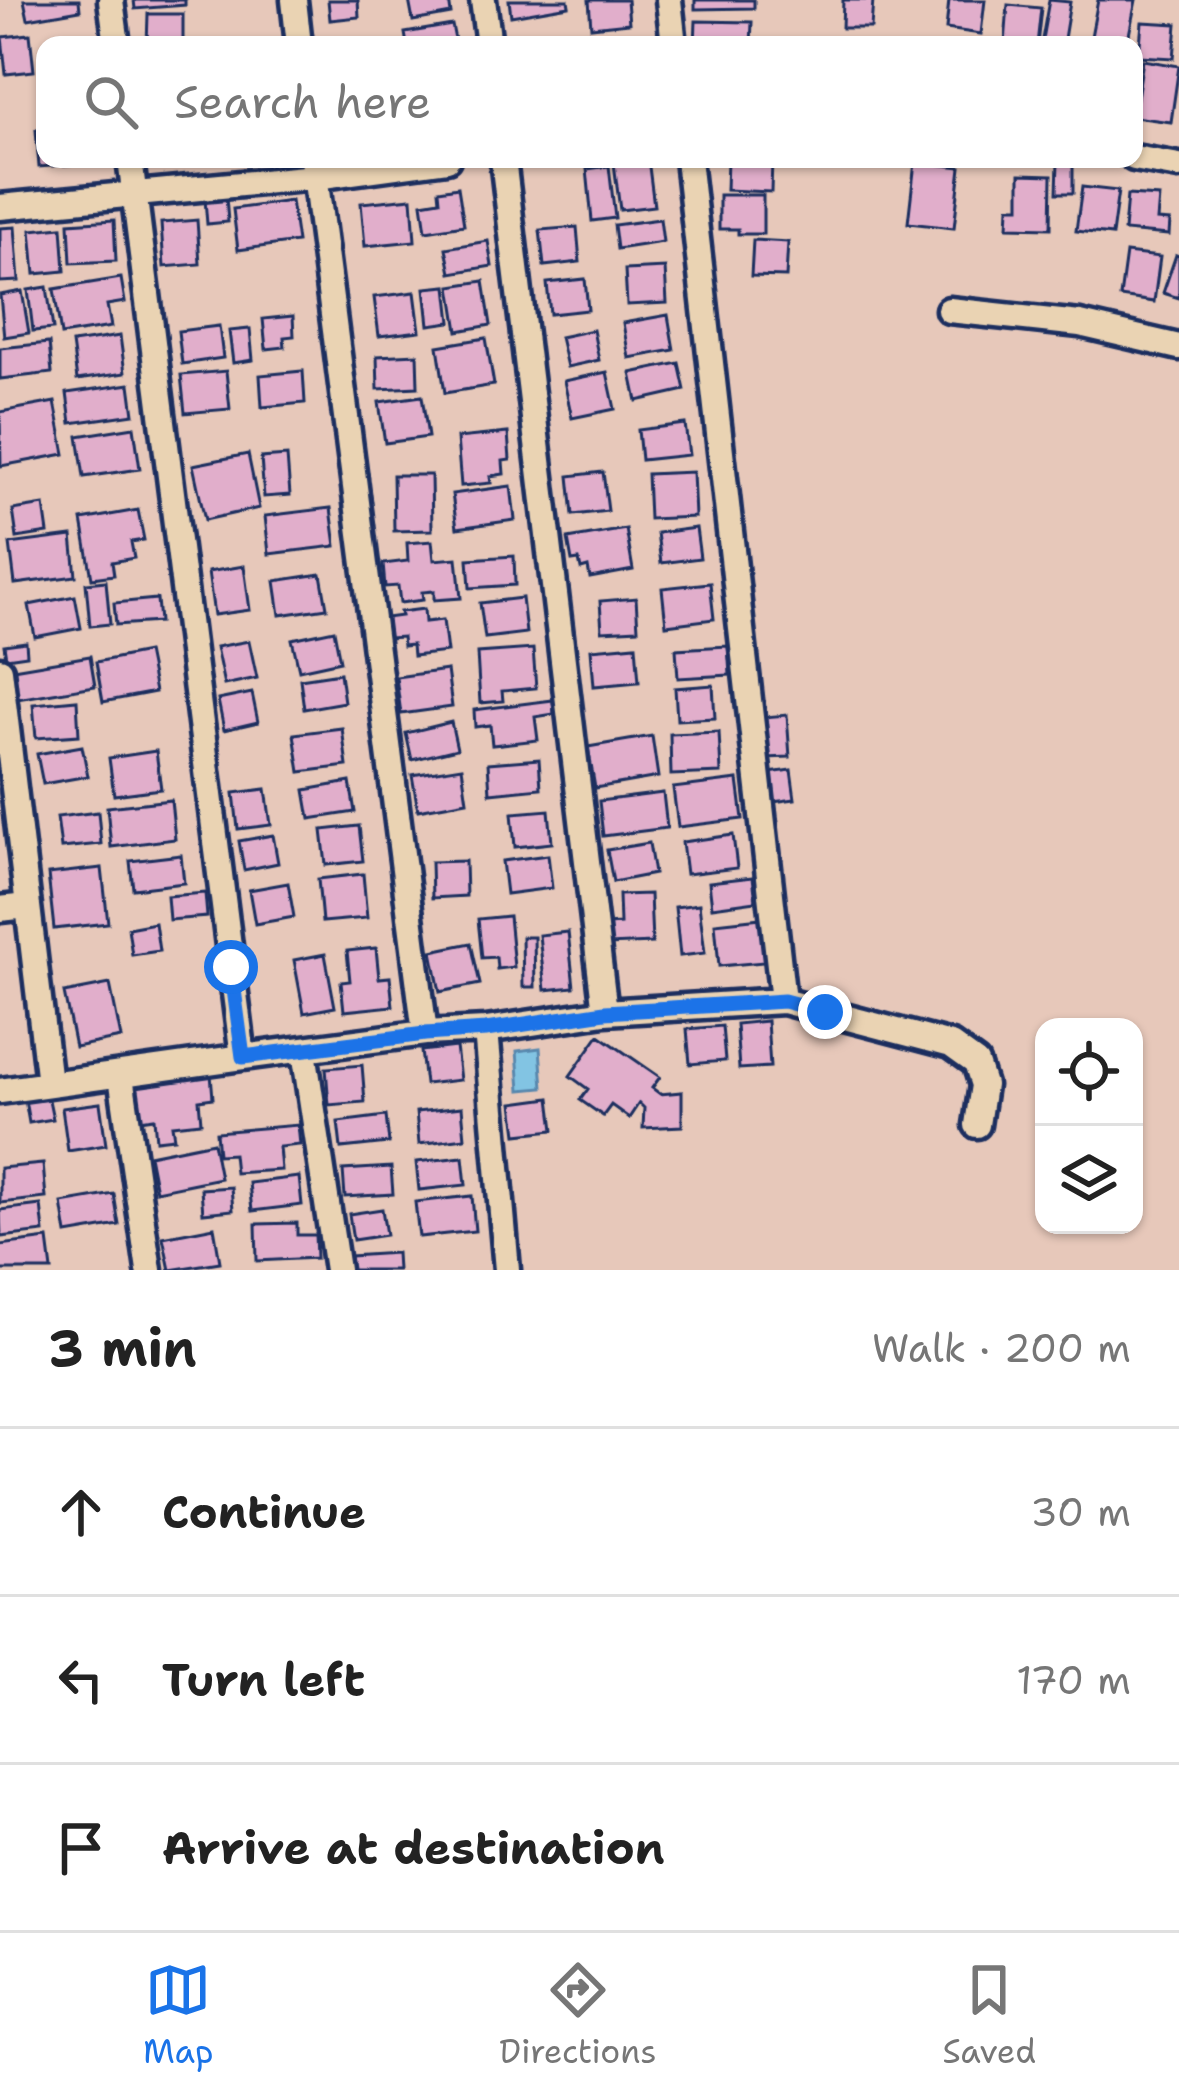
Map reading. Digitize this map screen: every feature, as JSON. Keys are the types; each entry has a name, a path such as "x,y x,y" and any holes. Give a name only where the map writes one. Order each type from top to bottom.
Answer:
{"street":[{"path":"111,0 116,36"},
{"path":"294,0 298,36"},
{"path":"483,0 488,36"},
{"path":"669,0 673,36"},
{"path":"1143,160 1179,166"},
{"path":"131,168 243,1057"},
{"path":"0,208 135,195 314,168 425,1034"},
{"path":"504,168 605,1012"},
{"path":"689,168 784,1001"},
{"path":"949,310 1080,324 1179,346"},
{"path":"0,670 50,1083"},
{"path":"0,909 28,906"},
{"path":"0,1091 605,1012 784,1001 951,1045 976,1063 983,1085 977,1125"},
{"path":"486,1030 506,1270"},
{"path":"304,1051 337,1270"},
{"path":"122,1076 148,1270"}],"water":[{"path":"540,1048 543,1088 520,1090 517,1051"}],"building":[{"path":"24,0 79,0 80,10 28,19"},
{"path":"134,0 185,0 185,5 135,9"},
{"path":"328,0 358,0 359,17 330,20"},
{"path":"409,0 449,0 451,14 413,21"},
{"path":"509,0 568,0 569,6 511,16"},
{"path":"589,0 627,0 629,23 591,27"},
{"path":"695,0 754,0 754,8 695,9"},
{"path":"843,0 873,0 871,28 842,28"},
{"path":"949,0 985,0 981,34 946,29"},
{"path":"1049,0 1070,2 1064,36 1043,36"},
{"path":"1098,0 1136,0 1129,36 1091,36"},
{"path":"1008,5 1041,8 1038,36 1006,36"},
{"path":"148,14 183,14 183,36 147,36"},
{"path":"696,21 752,22 751,36 695,36"},
{"path":"1142,22 1177,24 1174,58 1143,56"},
{"path":"452,25 454,36 406,36"},
{"path":"30,34 34,71 6,74 2,37"},
{"path":"1143,60 1179,66 1171,122 1143,118"},
{"path":"609,168 615,218 592,221 587,169"},
{"path":"615,168 649,168 654,206 620,210"},
{"path":"727,168 772,168 771,192 726,190"},
{"path":"914,168 961,168 954,228 908,223"},
{"path":"1058,168 1073,168 1073,193 1057,193"},
{"path":"1020,174 1052,175 1051,228 1008,227 1009,207 1020,207"},
{"path":"458,187 464,225 426,231 422,203 440,200 439,190"},
{"path":"1082,187 1118,191 1112,235 1076,231"},
{"path":"719,195 763,195 763,234 719,229"},
{"path":"1127,195 1159,197 1157,220 1170,221 1169,235 1124,231"},
{"path":"226,197 228,222 207,224 205,199"},
{"path":"412,198 415,241 365,246 361,203"},
{"path":"291,201 297,242 238,250 233,209"},
{"path":"660,219 663,242 617,249 614,225"},
{"path":"114,220 116,261 71,263 69,223"},
{"path":"197,220 200,264 164,267 161,223"},
{"path":"15,227 19,281 0,282 0,228"},
{"path":"62,227 65,271 35,274 31,230"},
{"path":"577,227 580,262 544,266 540,230"},
{"path":"753,240 788,242 786,277 751,276"},
{"path":"488,241 492,266 451,273 446,248"},
{"path":"1126,253 1160,257 1154,302 1120,297"},
{"path":"1179,256 1179,298 1163,293"},
{"path":"665,268 667,303 627,305 625,270"},
{"path":"121,278 125,302 107,305 111,327 61,335 54,289"},
{"path":"585,279 588,310 550,314 547,283"},
{"path":"484,281 491,325 458,331 451,286"},
{"path":"447,286 451,322 429,325 425,288"},
{"path":"47,287 53,329 33,331 28,290"},
{"path":"22,291 29,333 4,337 0,295"},
{"path":"415,292 420,331 379,336 374,297"},
{"path":"668,315 674,350 629,358 623,323"},
{"path":"293,316 294,336 284,337 285,347 266,349 263,319"},
{"path":"219,326 223,358 182,364 178,331"},
{"path":"250,329 253,360 233,363 229,331"},
{"path":"593,330 599,360 567,367 560,337"},
{"path":"120,336 125,373 77,380 72,343"},
{"path":"486,338 494,385 445,393 438,346"},
{"path":"49,343 52,373 0,379 0,348"},
{"path":"417,354 418,387 378,389 377,356"},
{"path":"679,363 685,390 637,401 631,373"},
{"path":"226,371 230,409 185,413 181,375"},
{"path":"303,371 305,403 262,407 260,375"},
{"path":"607,372 615,409 572,418 564,381"},
{"path":"130,384 134,414 71,423 67,393"},
{"path":"422,396 428,437 385,443 379,402"},
{"path":"55,402 65,454 1,466 0,412"},
{"path":"685,424 689,455 641,460 638,430"},
{"path":"134,427 140,469 84,477 78,436"},
{"path":"508,433 510,460 503,461 504,474 490,476 491,483 461,486 457,438"},
{"path":"248,454 259,508 205,520 193,465"},
{"path":"287,456 290,495 264,497 261,458"},
{"path":"603,472 608,511 573,515 569,476"},
{"path":"693,472 695,517 649,519 647,474"},
{"path":"393,475 431,475 432,530 394,531"},
{"path":"511,486 515,520 457,528 452,494"},
{"path":"44,505 48,533 17,538 13,510"},
{"path":"331,508 336,546 269,554 265,516"},
{"path":"138,510 144,540 131,542 134,558 112,562 114,575 92,578 82,520"},
{"path":"696,528 700,558 661,563 657,533"},
{"path":"626,529 633,570 590,578 588,567 581,569 579,560 572,561 568,539"},
{"path":"72,536 76,576 15,584 10,544"},
{"path":"432,541 434,560 457,558 461,598 434,600 434,591 422,592 423,600 400,603 398,586 385,587 383,564 408,561 407,543"},
{"path":"514,556 515,585 470,588 468,559"},
{"path":"244,566 250,610 214,615 208,572"},
{"path":"321,574 327,608 280,615 275,581"},
{"path":"106,581 110,624 90,626 86,583"},
{"path":"710,583 714,619 666,625 662,588"},
{"path":"75,596 81,628 35,637 29,605"},
{"path":"522,598 526,633 485,638 480,603"},
{"path":"636,598 638,629 602,631 600,601"},
{"path":"157,599 159,622 116,625 114,603"},
{"path":"424,609 425,622 443,620 447,652 413,656 412,645 403,646 402,637 388,638 386,618"},
{"path":"334,630 340,661 299,670 292,639"},
{"path":"249,641 257,678 224,685 216,647"},
{"path":"26,642 27,655 6,658 4,645"},
{"path":"636,645 639,682 594,686 591,649"},
{"path":"728,646 730,675 678,678 676,649"},
{"path":"533,649 536,688 502,691 503,701 480,703 477,653"},
{"path":"147,652 155,692 103,702 96,662"},
{"path":"90,656 95,686 17,699 13,669"},
{"path":"447,670 452,707 401,714 396,677"},
{"path":"340,673 344,702 304,709 300,679"},
{"path":"713,685 715,718 677,720 675,688"},
{"path":"252,693 258,722 224,730 218,700"},
{"path":"77,700 79,735 36,738 33,704"},
{"path":"553,700 554,714 535,717 538,740 492,745 490,725 475,727 474,710"},
{"path":"787,715 790,757 765,758 763,717"},
{"path":"451,722 457,749 412,760 406,733"},
{"path":"342,728 347,766 300,772 294,734"},
{"path":"719,732 721,773 671,775 670,734"},
{"path":"652,736 658,777 595,788 588,747"},
{"path":"82,746 88,776 43,784 37,754"},
{"path":"156,751 161,789 114,795 109,758"},
{"path":"539,759 541,788 490,793 488,763"},
{"path":"462,767 467,801 418,810 412,775"},
{"path":"791,770 795,799 773,802 769,773"},
{"path":"738,780 743,819 678,827 673,788"},
{"path":"350,782 355,812 310,819 305,790"},
{"path":"266,789 271,825 238,829 234,793"},
{"path":"663,793 667,828 603,836 599,801"},
{"path":"171,800 175,839 111,847 107,807"},
{"path":"549,810 552,843 515,847 512,813"},
{"path":"98,812 101,844 61,848 57,817"},
{"path":"359,826 363,861 326,865 322,830"},
{"path":"273,835 278,863 244,870 239,841"},
{"path":"733,835 737,868 686,874 682,842"},
{"path":"649,843 654,874 613,882 607,850"},
{"path":"181,855 184,883 133,889 130,861"},
{"path":"548,855 552,888 506,894 502,861"},
{"path":"465,861 466,896 432,898 431,862"},
{"path":"102,868 108,923 54,929 48,874"},
{"path":"363,874 367,918 322,922 318,879"},
{"path":"753,877 756,901 712,907 709,882"},
{"path":"288,883 294,917 255,924 249,890"},
{"path":"205,893 207,917 169,920 167,896"},
{"path":"650,894 652,943 608,945 607,925 620,924 619,895"},
{"path":"699,904 705,953 680,956 675,907"},
{"path":"509,916 514,967 497,969 496,957 482,958 478,919"},
{"path":"761,918 764,962 719,966 715,923"},
{"path":"155,923 159,951 132,955 128,928"},
{"path":"568,932 574,987 545,990 539,935"},
{"path":"522,937 534,937 535,987 523,987"},
{"path":"471,943 480,984 440,992 432,951"},
{"path":"376,948 379,978 390,977 393,1006 344,1011 341,982 350,981 347,951"},
{"path":"325,954 335,1007 304,1013 294,960"},
{"path":"110,984 121,1038 75,1047 64,993"},
{"path":"767,1021 770,1067 739,1069 736,1024"},
{"path":"722,1026 725,1061 690,1064 687,1029"},
{"path":"599,1035 660,1077 652,1088 660,1094 682,1092 682,1126 643,1128 644,1108 639,1103 629,1118 611,1105 603,1116 580,1100 588,1089 570,1076"},
{"path":"456,1047 460,1080 425,1084 421,1051"},
{"path":"362,1065 365,1102 329,1105 326,1068"},
{"path":"211,1074 213,1098 199,1100 201,1122 172,1125 174,1138 156,1140 154,1118 140,1120 136,1082"},
{"path":"48,1095 53,1119 29,1123 25,1100"},
{"path":"550,1098 554,1130 517,1134 513,1103"},
{"path":"100,1103 106,1145 68,1151 62,1108"},
{"path":"462,1107 465,1138 419,1144 416,1112"},
{"path":"386,1116 389,1143 341,1148 338,1122"},
{"path":"298,1125 300,1145 279,1147 281,1170 235,1173 233,1154 218,1155 216,1132"},
{"path":"213,1142 220,1178 156,1191 149,1155"},
{"path":"463,1157 466,1185 419,1190 416,1162"},
{"path":"43,1164 46,1198 0,1203 0,1168"},
{"path":"391,1167 393,1194 345,1197 343,1170"},
{"path":"299,1177 302,1205 252,1211 249,1183"},
{"path":"231,1187 233,1210 203,1213 201,1189"},
{"path":"114,1194 119,1225 67,1234 62,1203"},
{"path":"472,1196 475,1231 419,1237 415,1202"},
{"path":"41,1205 44,1232 1,1237 0,1210"},
{"path":"382,1209 386,1235 353,1240 349,1214"},
{"path":"297,1223 297,1235 315,1235 316,1258 257,1261 256,1224"},
{"path":"214,1227 220,1262 170,1270 163,1237"},
{"path":"48,1239 52,1270 0,1270 0,1245"},
{"path":"396,1253 397,1270 351,1270 350,1256"}],"route":[{"path":"231,967 243,1057 605,1012 784,1001 825,1012"}]}
